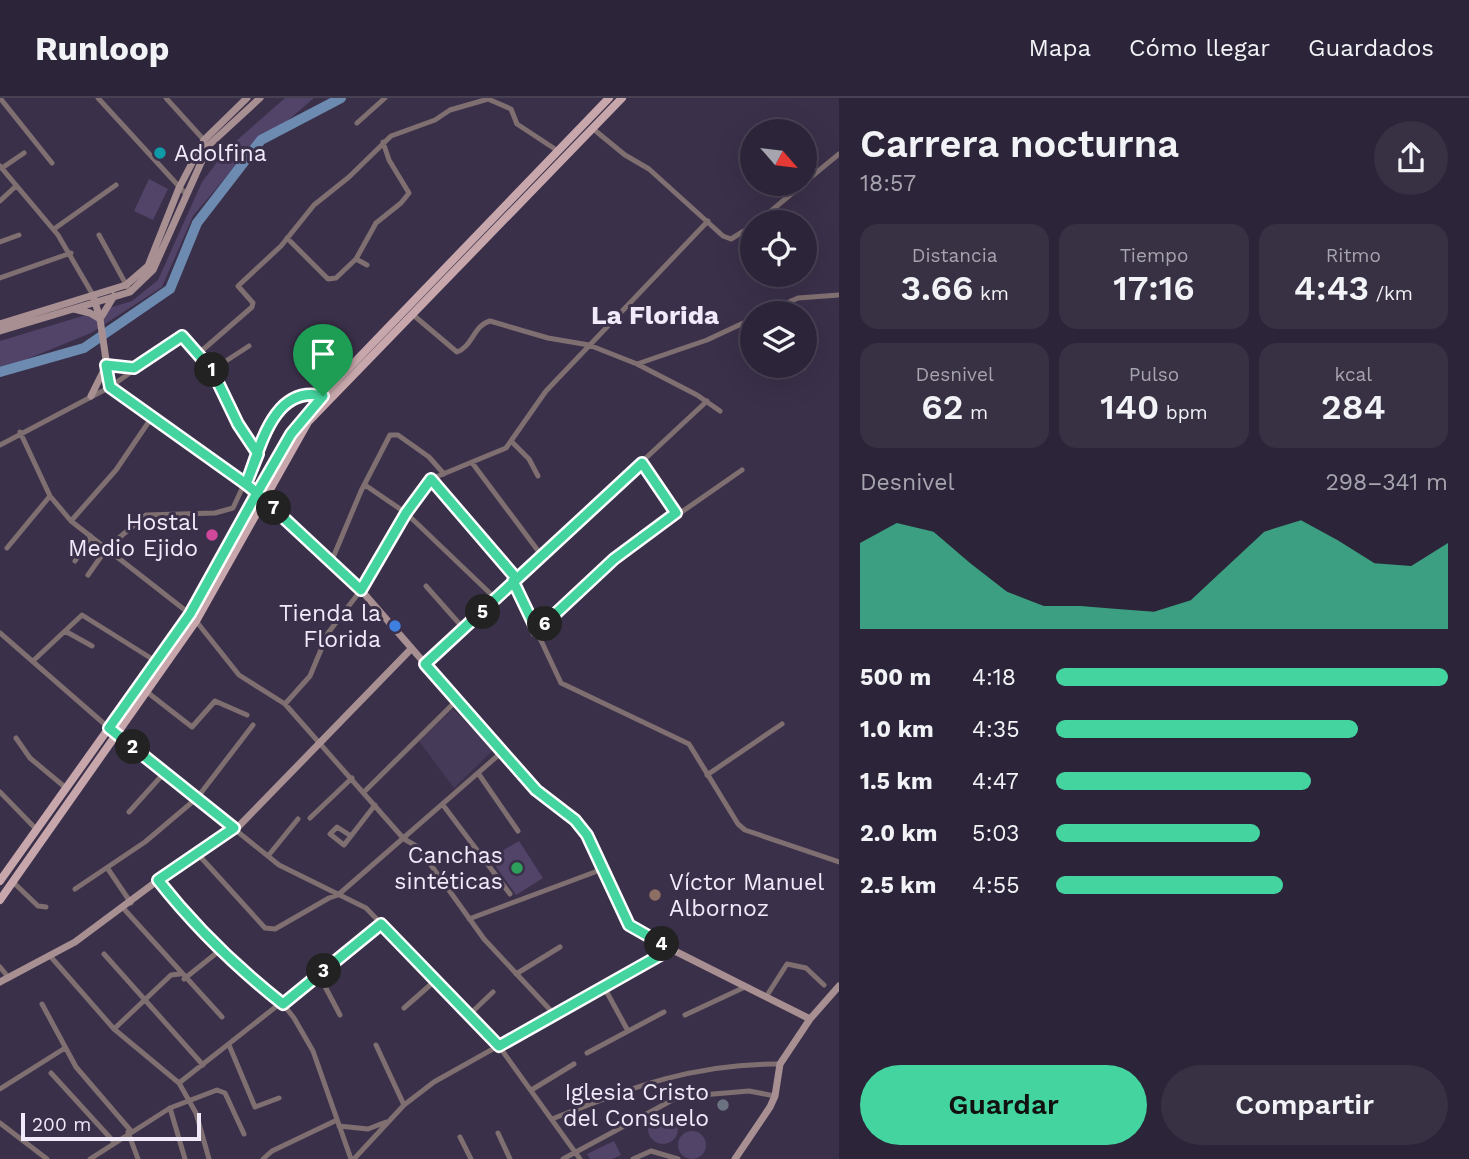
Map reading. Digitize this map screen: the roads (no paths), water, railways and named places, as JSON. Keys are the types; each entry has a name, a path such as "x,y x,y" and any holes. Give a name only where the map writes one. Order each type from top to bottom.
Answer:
{"main road":[{"path":"0,881 66,788 147,692 197,621 291,434 323,396 609,98"},
{"path":"0,900 190,614 309,422 622,98"}],"street":[{"path":"0,98 52,163"},
{"path":"98,98 182,191"},
{"path":"166,98 204,140"},
{"path":"0,331 71,309 94,298 114,296 153,270 204,140 247,98"},
{"path":"182,191 209,145 260,98"},
{"path":"357,123 385,98"},
{"path":"198,354 252,307 252,301 239,286 287,238 314,205 349,177 391,136 435,121 450,110 488,99 511,109 517,124 559,151"},
{"path":"592,128 625,155 649,169 723,236 731,239 740,233"},
{"path":"287,238 328,279 336,278 356,259 376,223 409,193 389,160 383,142"},
{"path":"24,153 1,167 54,229 71,253 94,298 110,387 261,496 361,590 536,790 579,825 629,925 810,1019"},
{"path":"817,172 839,154"},
{"path":"54,229 116,185"},
{"path":"0,201 16,186"},
{"path":"772,210 789,196"},
{"path":"285,704 310,676 323,643 361,590 406,513 431,479 473,464 506,448 546,391 708,221"},
{"path":"0,242 19,235"},
{"path":"99,235 128,288"},
{"path":"0,278 71,253"},
{"path":"356,259 367,265"},
{"path":"0,324 128,288"},
{"path":"792,301 798,298 839,295"},
{"path":"100,320 114,296"},
{"path":"71,309 85,311 100,320"},
{"path":"412,314 457,352 463,349 483,323 490,321 548,338 589,345 636,363 707,401 720,411"},
{"path":"636,363 707,340 740,325"},
{"path":"0,444 110,387 182,336 212,370 238,424 258,454"},
{"path":"212,370 249,346"},
{"path":"106,365 134,368"},
{"path":"91,396 106,365"},
{"path":"88,575 107,548 149,514 225,512 233,508 246,484 263,434 280,410 292,399 313,394 323,396"},
{"path":"425,664 707,401"},
{"path":"71,521 116,470 152,417"},
{"path":"20,432 50,496 71,521 190,614"},
{"path":"332,560 390,435 398,435 429,457 444,474"},
{"path":"511,440 529,459 538,477"},
{"path":"642,463 676,513"},
{"path":"473,464 542,555"},
{"path":"537,631 614,559 676,513 742,470"},
{"path":"431,479 515,579 561,683 690,744 737,824 839,862"},
{"path":"365,485 406,513 496,599"},
{"path":"7,548 50,496"},
{"path":"75,561 91,536"},
{"path":"426,586 464,629"},
{"path":"34,660 82,615 157,662"},
{"path":"197,621 239,675 285,704 404,839 418,847 469,919 554,1014"},
{"path":"65,631 92,646"},
{"path":"0,634 34,660 112,731 268,856 366,908 499,1046 533,1089 578,1156"},
{"path":"0,982 51,957 124,909 196,852 246,820 411,649"},
{"path":"147,692 192,727 215,701 247,715"},
{"path":"364,792 457,699"},
{"path":"708,775 782,724"},
{"path":"75,890 108,869 197,798 253,725"},
{"path":"16,738 30,758 66,788"},
{"path":"196,852 270,930 338,895 502,751"},
{"path":"129,812 165,772"},
{"path":"478,773 518,831"},
{"path":"310,818 352,778"},
{"path":"0,792 37,830"},
{"path":"351,836 375,805"},
{"path":"443,805 510,894"},
{"path":"268,856 298,819"},
{"path":"108,869 131,903"},
{"path":"469,919 603,869"},
{"path":"158,880 219,951 283,1004 313,1051 353,1159 404,1105 443,1076 671,949"},
{"path":"13,881 38,906 46,907"},
{"path":"124,909 222,1017"},
{"path":"179,1083 283,1004 381,924"},
{"path":"516,974 560,947"},
{"path":"114,1029 172,975 182,976 219,951"},
{"path":"104,954 203,1065"},
{"path":"51,957 114,1029 179,1083 195,1113 209,1159"},
{"path":"766,997 787,964 806,968 824,985"},
{"path":"0,967 9,978"},
{"path":"319,975 340,1015"},
{"path":"404,1008 437,979"},
{"path":"685,1015 745,986"},
{"path":"735,1159 775,1096 780,1064 810,1019 839,986"},
{"path":"604,987 628,1031"},
{"path":"470,1014 493,992"},
{"path":"42,1004 83,1077 130,1131 138,1159"},
{"path":"587,1053 664,1012"},
{"path":"229,1045 255,1107 279,1098"},
{"path":"376,1045 404,1105"},
{"path":"0,1089 65,1048"},
{"path":"533,1089 574,1064"},
{"path":"552,1119 668,1076 733,1064 780,1064"},
{"path":"51,1073 114,1142"},
{"path":"90,1159 130,1131 170,1108 221,1090 244,1134"},
{"path":"563,1159 578,1156 643,1114 678,1097 749,1091 775,1096"},
{"path":"170,1108 185,1159"},
{"path":"263,1158 272,1151 338,1123 368,1129 388,1121"},
{"path":"0,1123 47,1159"},
{"path":"498,1133 510,1159"},
{"path":"460,1137 471,1159"},
{"path":"634,1159 651,1151 678,1159"}],"waterway":[{"path":"0,372 84,348 170,289 197,223 261,140 341,98"}],"place":[{"name":"Adolfina","path":"160,153"},
{"name":"Hostal Medio Ejido","path":"212,535"},
{"name":"Tienda la Florida","path":"395,626"},
{"name":"Canchas sintéticas","path":"517,868"},
{"name":"Víctor Manuel Albornoz","path":"655,895"},
{"name":"Iglesia Cristo del Consuelo","path":"723,1105"}],"district":[{"name":"La Florida","path":"655,315"}]}
